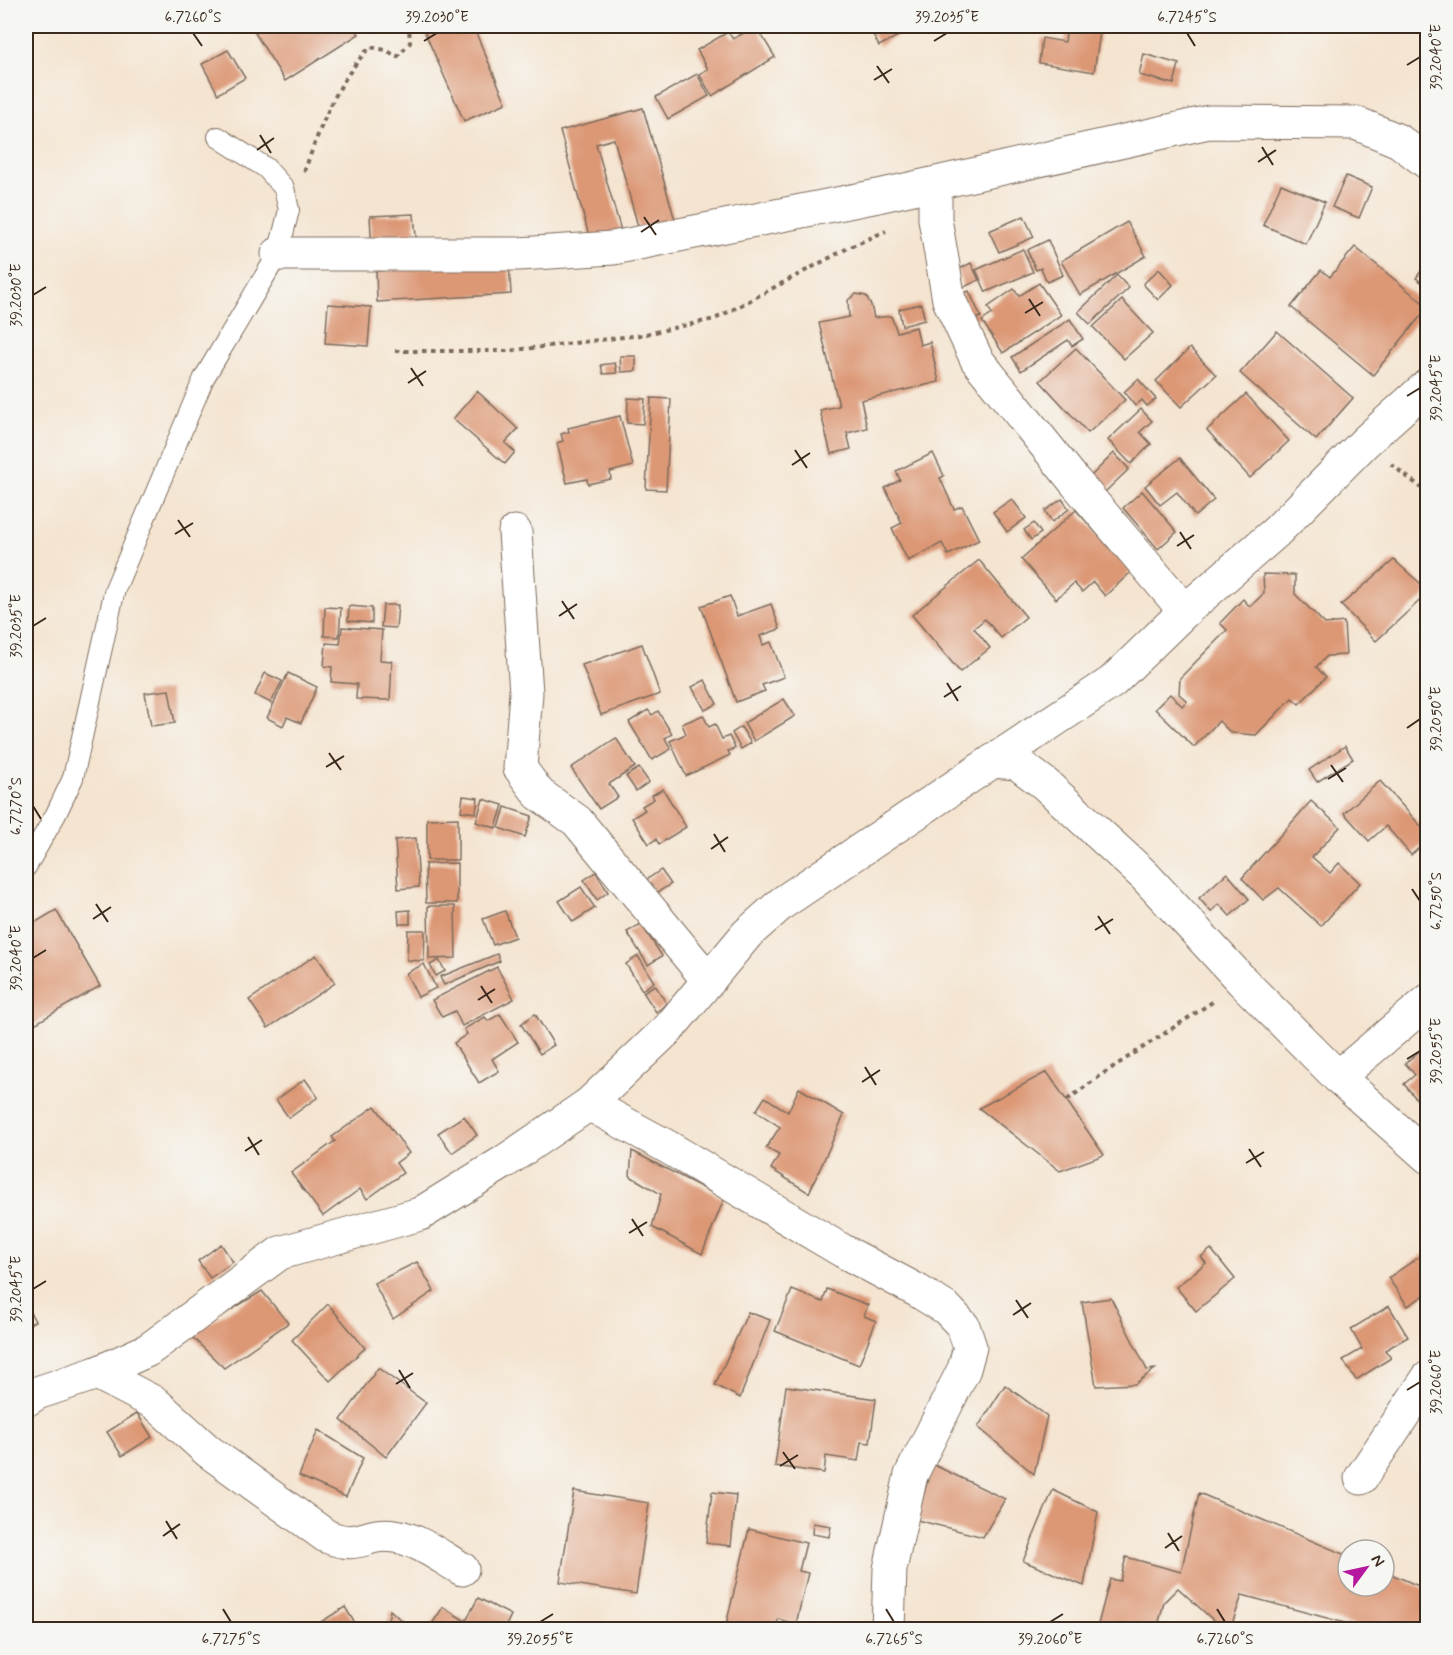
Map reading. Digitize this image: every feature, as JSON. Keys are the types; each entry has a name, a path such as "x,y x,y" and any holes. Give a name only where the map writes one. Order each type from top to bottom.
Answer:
{"street":[{"path":"278,254 530,254 613,248 935,196 1209,122 1356,123 1399,141 1428,163"},
{"path":"935,196 949,300 977,360 1069,474 1185,610"},
{"path":"26,1400 37,1393 98,1373 148,1350 279,1253 420,1215 504,1162 589,1104 669,1028 747,934 782,903 1112,682 1185,610 1276,532 1365,442 1428,385"},
{"path":"515,532 526,693 520,768 539,794 577,821 709,981"},
{"path":"993,761 1017,763 1045,784 1145,876 1243,982 1338,1077 1428,1157"},
{"path":"1338,1077 1428,1001"},
{"path":"589,1104 666,1146 843,1251 918,1291 947,1309 963,1326 970,1347 964,1369 911,1475 890,1569 888,1629"},
{"path":"98,1373 155,1403 208,1451 326,1536 343,1543 393,1536 414,1542 462,1569"},
{"path":"1361,1478 1428,1378"}],"lane":[{"path":"26,867 73,778 119,578 204,378 278,254 289,210 285,188 266,168 218,136"}],"path":[{"path":"289,210 337,89 370,47 386,50 397,57 410,43 409,26"},
{"path":"1408,26 1428,37"},
{"path":"395,351 507,351 641,335 715,319 850,247 935,196"},
{"path":"1365,442 1428,493"},
{"path":"1067,1100 1104,1072 1243,982"}],"building":[{"path":"267,26 354,26 359,34 285,81 255,33"},
{"path":"422,26 473,26 506,103 464,121"},
{"path":"756,26 775,57 712,96 699,74 708,69 697,50 728,32 733,39"},
{"path":"877,26 917,26 879,46 870,29"},
{"path":"1067,26 1101,26 1094,72 1039,63 1042,38 1065,42"},
{"path":"228,50 245,78 218,94 202,64"},
{"path":"1144,54 1179,64 1174,84 1139,75"},
{"path":"697,74 709,96 668,119 656,97"},
{"path":"643,108 675,220 639,230 614,139 596,144 622,234 591,243 560,131"},
{"path":"1346,176 1372,187 1359,218 1332,207"},
{"path":"1281,184 1325,202 1306,244 1263,225"},
{"path":"414,214 417,248 372,251 370,216"},
{"path":"1024,216 1034,237 999,252 989,231"},
{"path":"1127,222 1146,256 1080,295 1061,261"},
{"path":"1048,240 1063,275 1047,282 1041,268 1036,270 1027,250"},
{"path":"1355,247 1428,307 1373,375 1291,307 1321,270 1330,277"},
{"path":"1023,249 1033,272 986,292 976,270"},
{"path":"509,262 511,294 377,302 376,271"},
{"path":"1428,262 1428,287 1416,278"},
{"path":"971,263 979,280 964,287 957,270"},
{"path":"1159,269 1173,285 1158,300 1143,284"},
{"path":"1117,275 1129,288 1090,324 1078,312"},
{"path":"1039,283 1061,315 1003,353 982,321 992,314 988,307 1014,289 1019,296"},
{"path":"969,291 981,317 972,320 960,295"},
{"path":"856,294 866,296 874,318 891,316 897,332 916,327 920,345 930,342 939,382 861,400 867,428 847,433 851,449 831,454 820,410 839,406 819,323 849,317 848,300"},
{"path":"1122,300 1153,333 1124,359 1093,327"},
{"path":"328,304 371,307 368,346 325,343"},
{"path":"921,304 925,320 902,326 899,309"},
{"path":"1070,319 1083,339 1072,346 1068,340 1021,371 1012,357"},
{"path":"1277,331 1353,398 1316,440 1240,373"},
{"path":"1076,348 1125,400 1088,433 1040,381"},
{"path":"1190,348 1216,375 1181,407 1156,381"},
{"path":"620,356 636,356 636,371 621,372"},
{"path":"615,363 617,373 603,374 601,365"},
{"path":"1138,379 1156,399 1147,406 1142,400 1135,406 1124,392"},
{"path":"477,391 518,429 505,443 515,452 505,464 453,419"},
{"path":"1246,394 1289,441 1250,478 1207,430"},
{"path":"628,398 645,399 643,424 627,423"},
{"path":"651,398 671,399 666,490 646,489"},
{"path":"1141,409 1152,421 1140,432 1151,444 1131,464 1108,440"},
{"path":"620,416 633,466 610,472 611,479 588,484 587,479 567,483 557,443 563,441 561,434 569,432 568,428"},
{"path":"933,453 944,476 940,478 954,509 962,506 979,540 948,555 942,543 908,561 892,528 902,523 885,488 900,480 896,471"},
{"path":"1114,453 1129,469 1105,492 1091,476"},
{"path":"1180,458 1214,500 1195,516 1177,492 1160,505 1145,486"},
{"path":"1142,491 1177,532 1158,549 1123,508"},
{"path":"1012,499 1026,518 1007,532 993,512"},
{"path":"1062,499 1069,509 1052,522 1045,511"},
{"path":"1076,510 1131,572 1105,596 1093,582 1082,592 1074,583 1056,599 1021,559"},
{"path":"1034,523 1041,533 1031,540 1024,530"},
{"path":"979,560 1026,617 1001,638 985,619 974,628 990,648 960,672 912,615"},
{"path":"1394,560 1428,590 1428,593 1376,641 1341,605"},
{"path":"1263,574 1295,575 1295,594 1325,624 1344,622 1346,655 1327,656 1316,667 1326,677 1299,704 1292,698 1256,735 1231,733 1219,721 1194,747 1155,709 1170,694 1182,706 1187,701 1179,694 1180,678 1227,630 1220,623 1243,599 1250,607 1264,593"},
{"path":"730,596 737,616 771,604 780,629 760,636 763,645 771,642 784,677 762,685 765,691 736,702 701,606"},
{"path":"383,605 398,605 396,628 381,627"},
{"path":"349,606 372,608 372,623 348,621"},
{"path":"325,607 341,608 339,637 324,636"},
{"path":"342,627 382,630 380,660 392,661 390,700 356,699 357,684 331,682 332,667 324,666 326,643 340,644"},
{"path":"642,644 660,694 601,715 582,665"},
{"path":"265,673 282,681 271,703 255,695"},
{"path":"288,673 317,687 301,723 287,717 283,726 267,718"},
{"path":"705,680 717,704 705,710 692,687"},
{"path":"169,690 175,723 151,726 145,693"},
{"path":"784,699 795,716 754,741 744,723"},
{"path":"648,710 652,715 658,711 672,734 665,738 671,749 652,760 629,722"},
{"path":"703,715 709,727 715,724 722,739 729,736 735,748 728,751 730,755 686,776 670,741 686,734 682,724"},
{"path":"741,727 751,743 741,749 732,733"},
{"path":"616,738 635,767 609,784 618,797 599,809 571,768"},
{"path":"1345,746 1353,759 1317,782 1309,770"},
{"path":"639,768 649,782 636,791 626,776"},
{"path":"1380,781 1428,834 1428,840 1411,855 1386,826 1369,841 1344,813"},
{"path":"663,789 686,827 659,844 656,839 649,844 632,818 645,810 642,806 654,799 652,795"},
{"path":"463,796 478,798 476,813 461,811"},
{"path":"483,799 503,805 496,828 476,822"},
{"path":"1311,801 1340,827 1312,857 1330,873 1339,863 1360,883 1321,926 1279,888 1263,900 1242,878"},
{"path":"505,807 532,816 525,837 499,828"},
{"path":"458,818 458,860 427,860 427,819"},
{"path":"416,838 419,887 398,889 395,840"},
{"path":"457,863 457,903 426,903 425,864"},
{"path":"661,870 671,884 655,894 646,880"},
{"path":"596,872 608,892 597,900 584,880"},
{"path":"1227,873 1249,899 1230,916 1219,904 1211,912 1199,898"},
{"path":"581,887 595,908 573,922 559,901"},
{"path":"428,906 455,906 456,958 429,959"},
{"path":"56,910 100,986 26,1029 26,928"},
{"path":"410,910 410,924 399,924 398,911"},
{"path":"505,911 515,937 493,945 483,919"},
{"path":"641,924 662,956 648,965 627,932"},
{"path":"408,930 425,930 424,961 407,960"},
{"path":"497,954 500,961 444,985 440,977"},
{"path":"316,955 335,983 268,1028 249,1000"},
{"path":"638,956 654,982 642,990 626,964"},
{"path":"439,960 445,971 436,976 430,965"},
{"path":"424,964 436,988 418,997 406,973"},
{"path":"497,967 514,999 462,1026 455,1011 442,1017 432,1000"},
{"path":"655,985 667,1004 656,1012 643,992"},
{"path":"500,1014 518,1042 492,1059 499,1071 479,1083 454,1043 467,1034 464,1029 485,1017 488,1021"},
{"path":"535,1014 554,1045 540,1054 521,1024"},
{"path":"1426,1046 1428,1048 1428,1113 1404,1084 1415,1075 1405,1063"},
{"path":"1047,1072 1104,1155 1060,1171 979,1108"},
{"path":"305,1079 318,1097 289,1118 276,1100"},
{"path":"799,1088 844,1115 809,1193 771,1169 779,1155 766,1148 780,1127 756,1111 765,1097 788,1112"},
{"path":"375,1106 409,1153 396,1163 403,1173 367,1199 360,1189 323,1216 291,1173 335,1141 332,1137"},
{"path":"464,1116 477,1135 452,1153 438,1133"},
{"path":"632,1151 724,1199 702,1254 652,1227 661,1194 630,1176"},
{"path":"221,1244 233,1262 210,1278 198,1261"},
{"path":"1211,1249 1235,1279 1196,1311 1176,1287 1206,1263 1201,1257"},
{"path":"1428,1251 1428,1293 1408,1306 1388,1278"},
{"path":"417,1262 434,1291 393,1319 374,1283"},
{"path":"827,1289 868,1305 864,1316 876,1321 859,1365 775,1331 792,1290 823,1302"},
{"path":"262,1291 288,1323 224,1368 190,1335"},
{"path":"1111,1298 1147,1370 1155,1369 1135,1384 1096,1386 1082,1302"},
{"path":"328,1304 365,1348 330,1381 292,1340"},
{"path":"26,1305 35,1321 26,1326"},
{"path":"1389,1306 1408,1337 1385,1350 1391,1358 1356,1380 1343,1360 1362,1349 1351,1329"},
{"path":"748,1312 770,1320 740,1398 715,1385"},
{"path":"378,1368 426,1403 386,1457 341,1420"},
{"path":"1005,1385 1047,1416 1034,1474 978,1427"},
{"path":"786,1386 876,1399 870,1443 861,1442 858,1461 826,1456 824,1473 775,1466"},
{"path":"137,1413 152,1437 122,1456 107,1432"},
{"path":"318,1430 363,1458 346,1497 299,1476"},
{"path":"932,1464 1005,1499 983,1537 917,1520"},
{"path":"1053,1490 1098,1512 1084,1586 1023,1561"},
{"path":"574,1491 649,1503 636,1594 560,1582"},
{"path":"712,1492 736,1495 731,1546 706,1543"},
{"path":"1199,1493 1336,1551 1336,1598 1396,1598 1396,1576 1428,1590 1428,1609 1420,1630 1359,1630 1360,1627 1242,1595 1230,1630 1224,1630 1178,1588 1164,1602 1157,1630 1085,1630 1086,1625 1097,1628 1110,1579 1120,1581 1126,1557 1181,1572"},
{"path":"813,1523 831,1526 829,1537 812,1534"},
{"path":"749,1529 806,1543 799,1571 808,1573 796,1624 778,1619 776,1630 725,1629"},
{"path":"478,1598 511,1615 504,1630 481,1630 466,1621"},
{"path":"345,1607 359,1630 323,1630 319,1623"},
{"path":"443,1607 467,1622 479,1630 428,1630"},
{"path":"390,1610 412,1630 386,1630"}]}
